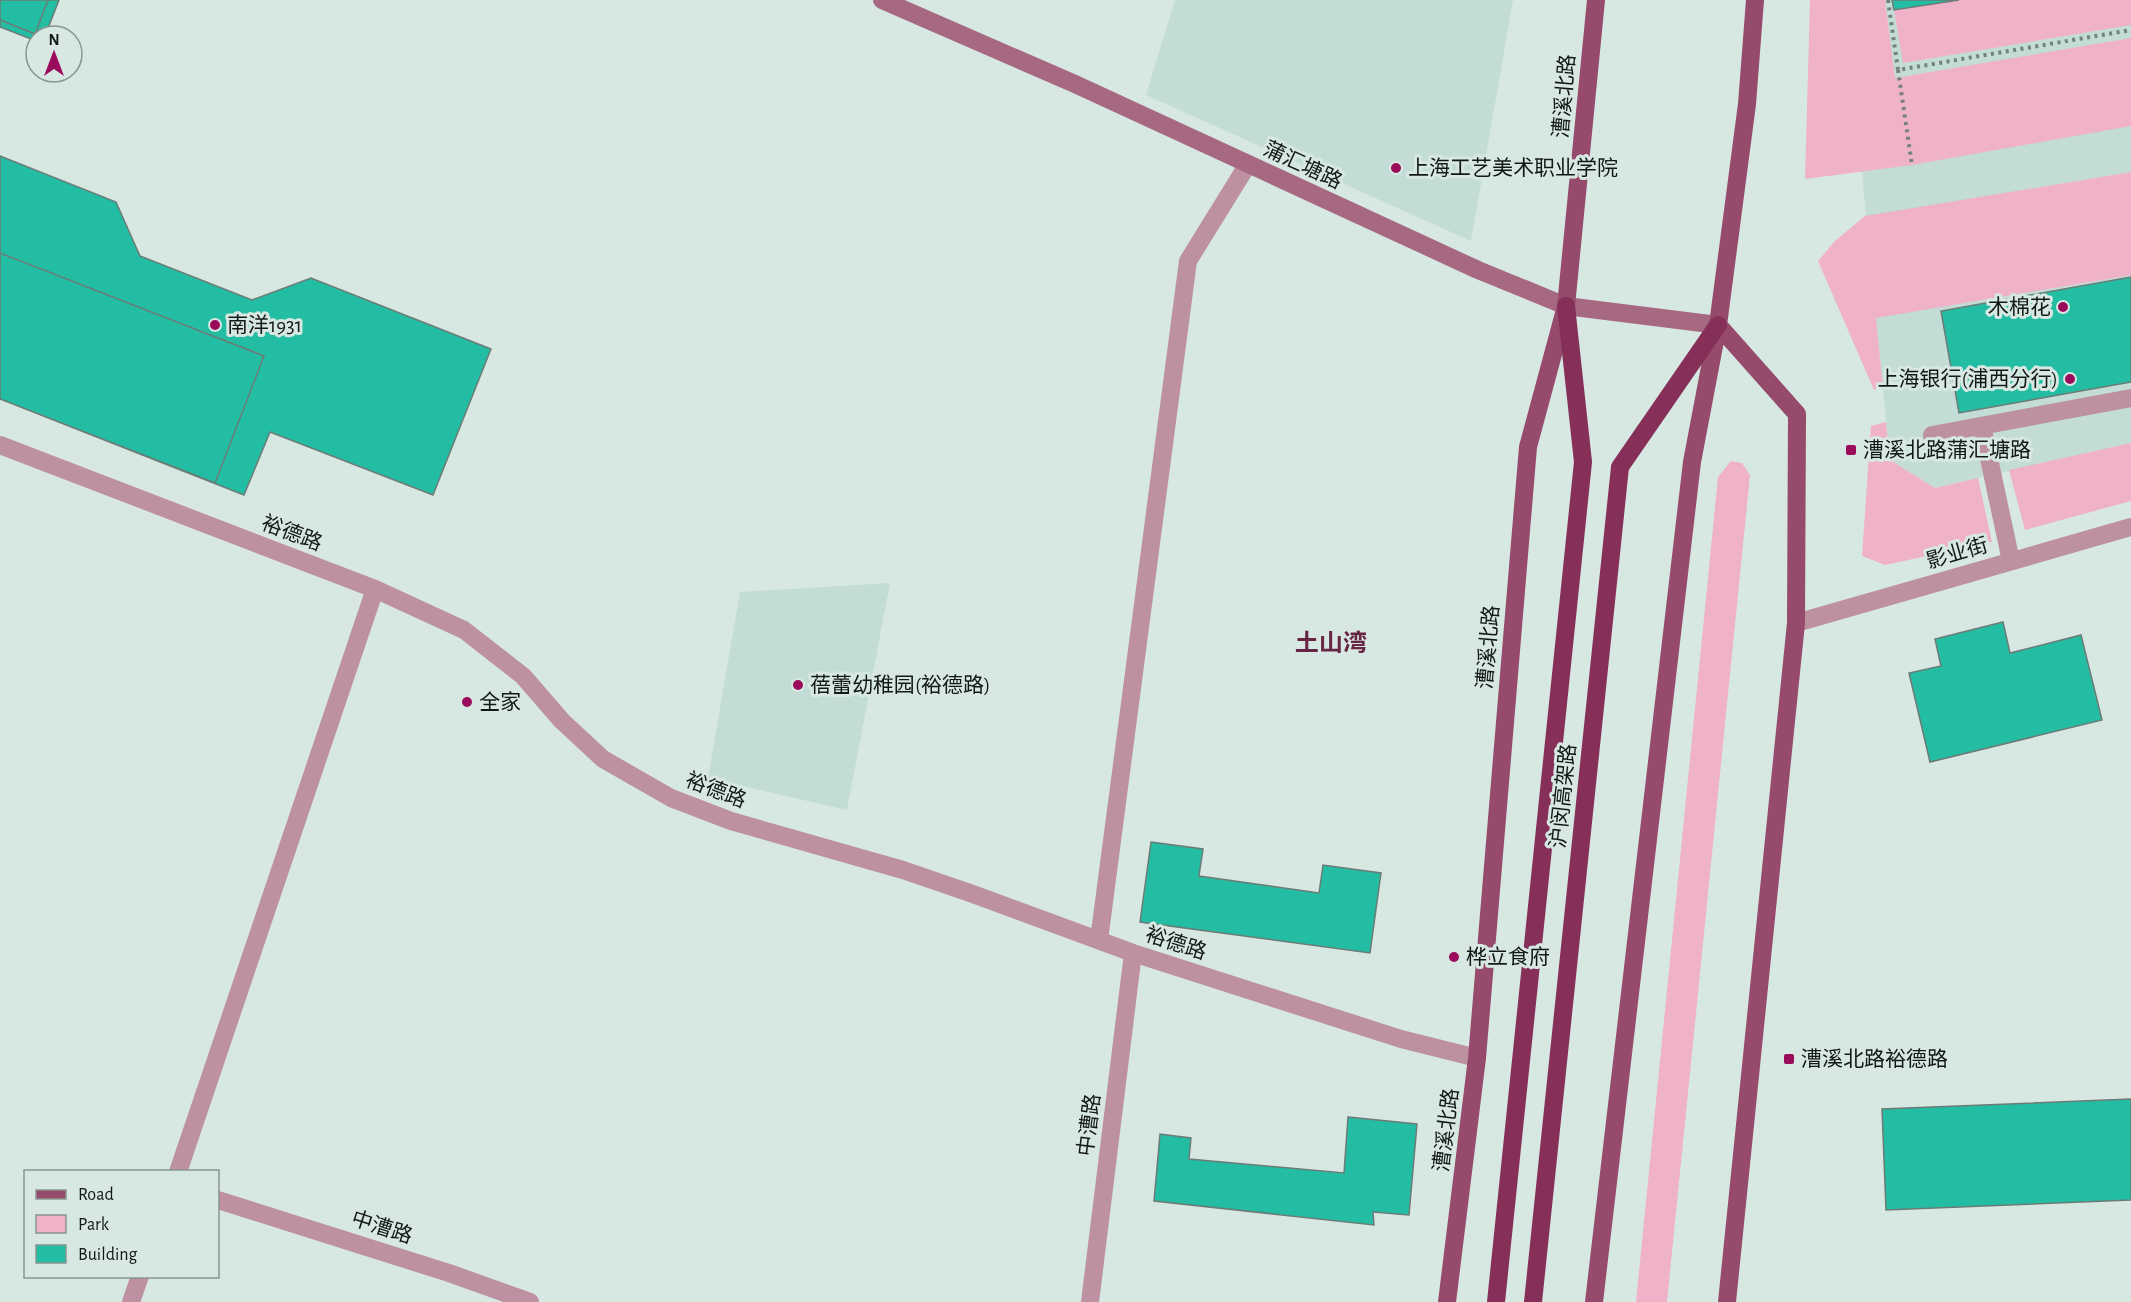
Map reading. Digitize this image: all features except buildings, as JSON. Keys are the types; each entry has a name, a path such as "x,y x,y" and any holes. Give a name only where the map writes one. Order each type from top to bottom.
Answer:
{"highway":[{"path":"1496,1302 1583,462 1566,306"},
{"name":"沪闵高架路","path":"1533,1302 1620,467 1718,325"}],"main road":[{"name":"漕溪北路","path":"1447,1302 1477,1059 1528,447 1566,306 1596,0"},
{"path":"1594,1302 1692,462 1718,325 1747,104 1755,0"},
{"path":"1718,325 1797,414 1796,623 1727,1302"}],"street":[{"name":"蒲汇塘路","path":"882,0 1075,84 1478,270 1566,306 1718,325"},
{"path":"1099,940 1188,261 1248,164"},
{"path":"1932,435 2131,398"},
{"path":"1982,426 2011,561"},
{"name":"裕德路","path":"0,445 375,589 464,630 523,676 562,721 603,759 671,798 731,821 914,874 1133,953 1401,1039 1477,1059"},
{"name":"影业街","path":"1796,623 2131,527"},
{"path":"179,1170 375,589"},
{"name":"中漕路","path":"1090,1302 1133,953"},
{"name":"中漕路","path":"219,1200 449,1272 530,1302"},
{"path":"131,1302 139,1278"}],"path":[{"path":"1888,0 1912,165"},
{"path":"1898,70 2131,30"}],"shaded area":[{"name":"上海工艺美术职业学院","path":"1175,0 1513,0 1471,241 1146,95"},
{"path":"1845,0 2131,0 2131,443 1935,488 1890,460"},
{"name":"蓓蕾幼稚园(裕德路)","path":"890,583 847,810 708,778 740,592"}],"green space":[{"path":"1810,0 1885,0 1895,78 2131,38 2131,126 1912,165 1805,179"},
{"path":"1959,0 2131,0 2131,25 1903,63 1894,10"},
{"path":"2131,172 2131,275 1876,318 1883,387 1874,390 1818,261 1835,241 1865,216"},
{"path":"1886,422 1890,460 1935,488 1978,478 1992,542 1885,565 1862,556 1871,426"},
{"path":"2131,443 2131,501 2025,530 2009,470"},
{"path":"1731,461 1742,463 1750,475 1667,1302 1636,1302 1718,477"}],"place":[{"name":"上海工艺美术职业学院","path":"1396,168"},
{"name":"木棉花","path":"2063,307"},
{"name":"南洋1931","path":"215,325"},
{"name":"上海银行(浦西分行)","path":"2070,379"},
{"name":"漕溪北路蒲汇塘路","path":"1851,450"},
{"name":"蓓蕾幼稚园(裕德路)","path":"798,685"},
{"name":"全家","path":"467,702"},
{"name":"桦立食府","path":"1454,957"},
{"name":"漕溪北路裕德路","path":"1789,1059"}],"district":[{"name":"土山湾","path":"1331,643"}]}
